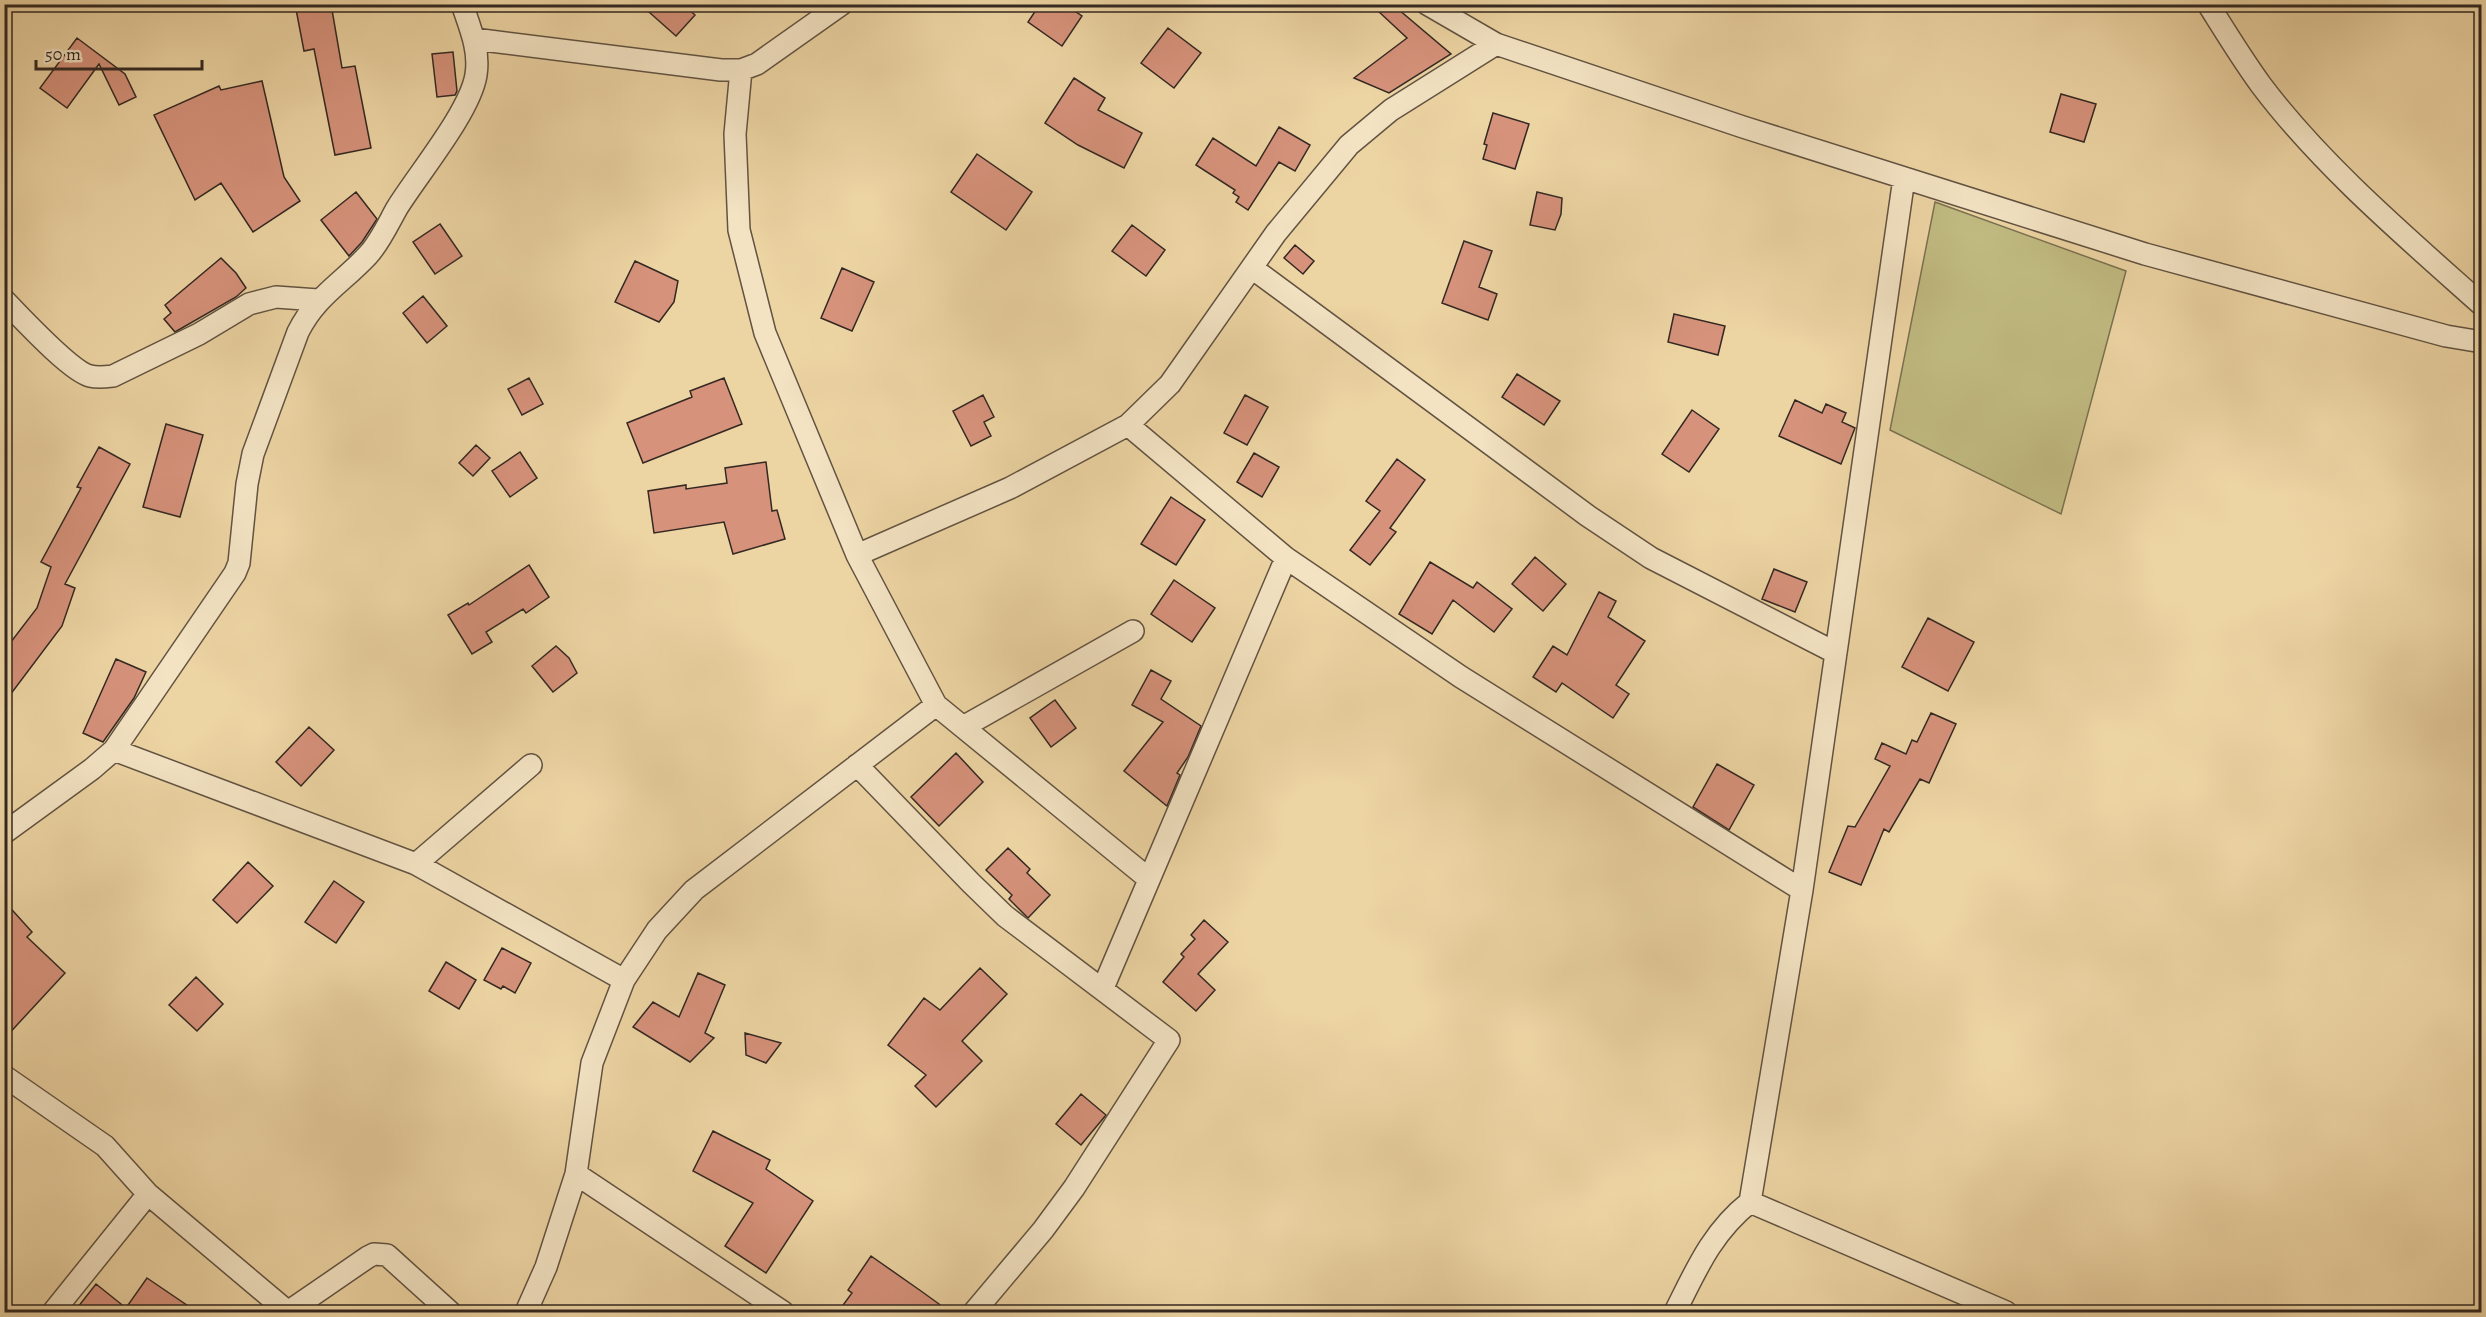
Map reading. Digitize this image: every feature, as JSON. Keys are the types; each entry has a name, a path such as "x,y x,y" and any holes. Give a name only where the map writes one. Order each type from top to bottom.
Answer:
{"street":[{"path":"4,832 92,769 114,750 235,573 240,562 252,454 306,315 318,300 375,246 397,208 469,99 476,77 477,55 462,4"},
{"path":"1426,4 1496,44 1743,128 2145,254 2446,336 2481,342"},
{"path":"2208,4 2261,85 2304,135 2342,176 2481,305"},
{"path":"474,39 721,70 741,70 757,64 835,7"},
{"path":"857,555 1010,488 1128,424 1170,384 1276,233 1349,145 1391,110 1496,44"},
{"path":"741,70 735,134 739,230 765,333 857,555 936,705 1149,879"},
{"path":"1675,1312 1702,1259 1719,1232 1731,1217 1750,1202 1802,890 1904,178"},
{"path":"1252,268 1588,516 1651,558 1836,653"},
{"path":"4,300 82,373 100,378 124,371 198,334 249,304 276,297 318,300"},
{"path":"1128,424 1286,558 1461,677 1802,890"},
{"path":"1103,988 1286,558"},
{"path":"963,727 1133,631"},
{"path":"526,1312 546,1267 576,1174 592,1063 624,980 657,930 694,890 936,705"},
{"path":"114,750 416,864 624,980"},
{"path":"416,864 531,765"},
{"path":"857,765 971,884 1005,916 1169,1040 1074,1188 1043,1230 974,1312"},
{"path":"4,1076 105,1146 148,1194 288,1312 368,1257 380,1254 387,1254 450,1312"},
{"path":"576,1174 783,1312"},
{"path":"53,1312 148,1194"},
{"path":"1750,1202 2006,1312"}],"shaded area":[{"path":"1935,202 2126,271 2061,514 1890,430"}],"building":[{"path":"295,4 331,4 342,68 355,66 371,148 335,155 314,49 304,51"},
{"path":"640,4 683,4 695,15 676,36"},
{"path":"1040,4 1064,4 1082,16 1062,46 1028,22"},
{"path":"1383,4 1392,4 1451,54 1389,93 1354,78 1407,38 1378,11"},
{"path":"1168,28 1201,53 1174,88 1141,63"},
{"path":"77,38 125,74 136,97 119,105 99,64 67,108 40,88"},
{"path":"453,52 457,91 455,95 437,97 432,54"},
{"path":"1074,78 1105,98 1098,110 1142,133 1124,168 1078,145 1045,123"},
{"path":"262,81 284,177 300,201 253,232 221,183 195,200 154,115 219,86 221,90"},
{"path":"2061,94 2096,104 2084,142 2050,132"},
{"path":"1493,113 1529,124 1515,169 1483,159 1487,145 1484,144"},
{"path":"1279,127 1310,145 1295,171 1279,162 1248,210 1236,202 1239,197 1233,193 1235,190 1196,165 1213,138 1256,166"},
{"path":"977,154 1032,192 1006,230 951,192"},
{"path":"356,192 377,219 362,242 349,256 321,220"},
{"path":"1537,192 1562,198 1561,214 1555,230 1530,225"},
{"path":"440,224 462,256 435,274 413,242"},
{"path":"1132,225 1165,250 1146,276 1112,251"},
{"path":"1464,241 1492,251 1479,287 1497,294 1488,320 1442,303"},
{"path":"1295,245 1314,261 1303,274 1284,258"},
{"path":"221,258 236,273 246,288 236,297 175,332 164,319 171,313 165,305"},
{"path":"635,261 678,281 674,302 659,322 615,302"},
{"path":"842,268 874,282 852,331 821,318"},
{"path":"423,296 447,326 427,343 403,313"},
{"path":"1674,314 1725,326 1718,355 1668,342"},
{"path":"1517,374 1560,401 1544,425 1502,397"},
{"path":"529,378 543,404 522,415 508,389"},
{"path":"724,378 742,424 643,463 627,423 692,397 690,391"},
{"path":"983,395 994,417 984,422 991,436 971,446 953,411"},
{"path":"1245,395 1268,407 1247,445 1224,433"},
{"path":"1795,400 1822,413 1826,404 1846,413 1842,422 1855,428 1841,464 1779,436"},
{"path":"1692,410 1719,429 1689,472 1662,454"},
{"path":"166,424 203,435 180,517 143,507"},
{"path":"476,445 490,458 473,476 459,463"},
{"path":"99,447 130,464 65,584 75,588 62,626 4,703 4,651 37,608 51,567 41,562 81,488 77,487"},
{"path":"520,452 537,478 510,497 492,471"},
{"path":"1254,453 1279,467 1262,497 1237,482"},
{"path":"1397,459 1425,480 1390,528 1396,532 1370,565 1350,550 1380,511 1366,501"},
{"path":"766,462 772,511 777,510 785,539 733,554 724,522 654,533 648,491 686,485 686,489 727,483 725,468"},
{"path":"1171,497 1205,520 1176,565 1141,544"},
{"path":"1535,557 1566,584 1543,611 1512,584"},
{"path":"1430,562 1473,588 1477,582 1512,609 1494,632 1453,600 1432,634 1399,614"},
{"path":"529,565 549,597 526,613 523,609 486,632 492,642 472,654 448,615 468,603 469,605"},
{"path":"1774,569 1807,582 1795,612 1762,599"},
{"path":"1174,580 1215,608 1192,642 1151,614"},
{"path":"1599,592 1616,601 1608,617 1645,641 1616,685 1629,694 1613,718 1562,683 1556,692 1533,677 1553,646 1567,655"},
{"path":"1928,618 1974,642 1948,691 1902,667"},
{"path":"556,646 569,658 577,673 553,692 532,666"},
{"path":"116,659 146,672 134,698 103,742 83,733"},
{"path":"1151,670 1171,681 1161,699 1201,726 1188,757 1177,773 1180,775 1167,806 1124,771 1163,722 1132,705"},
{"path":"1055,700 1076,728 1051,747 1030,718"},
{"path":"1931,713 1956,724 1929,783 1920,779 1889,832 1884,829 1861,885 1829,872 1848,826 1855,827 1890,766 1875,759 1882,743 1906,754 1912,740 1917,742"},
{"path":"309,727 334,750 301,786 276,762"},
{"path":"956,753 983,782 939,826 911,797"},
{"path":"1717,764 1754,785 1729,830 1693,807"},
{"path":"1008,848 1030,869 1027,873 1050,895 1028,918 1009,899 1012,895 986,870"},
{"path":"248,862 273,886 237,923 213,900"},
{"path":"334,881 364,902 336,943 305,922"},
{"path":"4,901 32,932 27,937 65,973 4,1039"},
{"path":"1204,920 1228,942 1198,974 1215,990 1196,1011 1163,982 1184,957 1181,954 1195,939 1191,935"},
{"path":"502,948 531,963 515,993 503,986 501,989 484,980"},
{"path":"446,962 476,980 459,1009 429,991"},
{"path":"980,968 1007,994 962,1041 982,1061 936,1107 915,1086 926,1075 888,1045 924,998 940,1010"},
{"path":"698,973 725,985 705,1033 714,1038 690,1062 633,1027 653,1002 679,1017"},
{"path":"196,977 223,1004 197,1031 169,1005"},
{"path":"745,1033 781,1043 766,1063 746,1055"},
{"path":"1081,1094 1106,1115 1081,1145 1056,1124"},
{"path":"713,1131 770,1160 766,1169 813,1201 766,1273 725,1246 753,1203 693,1171"},
{"path":"871,1256 950,1312 838,1312 852,1293 848,1290"},
{"path":"147,1278 197,1312 74,1312 96,1284 126,1308"}]}
